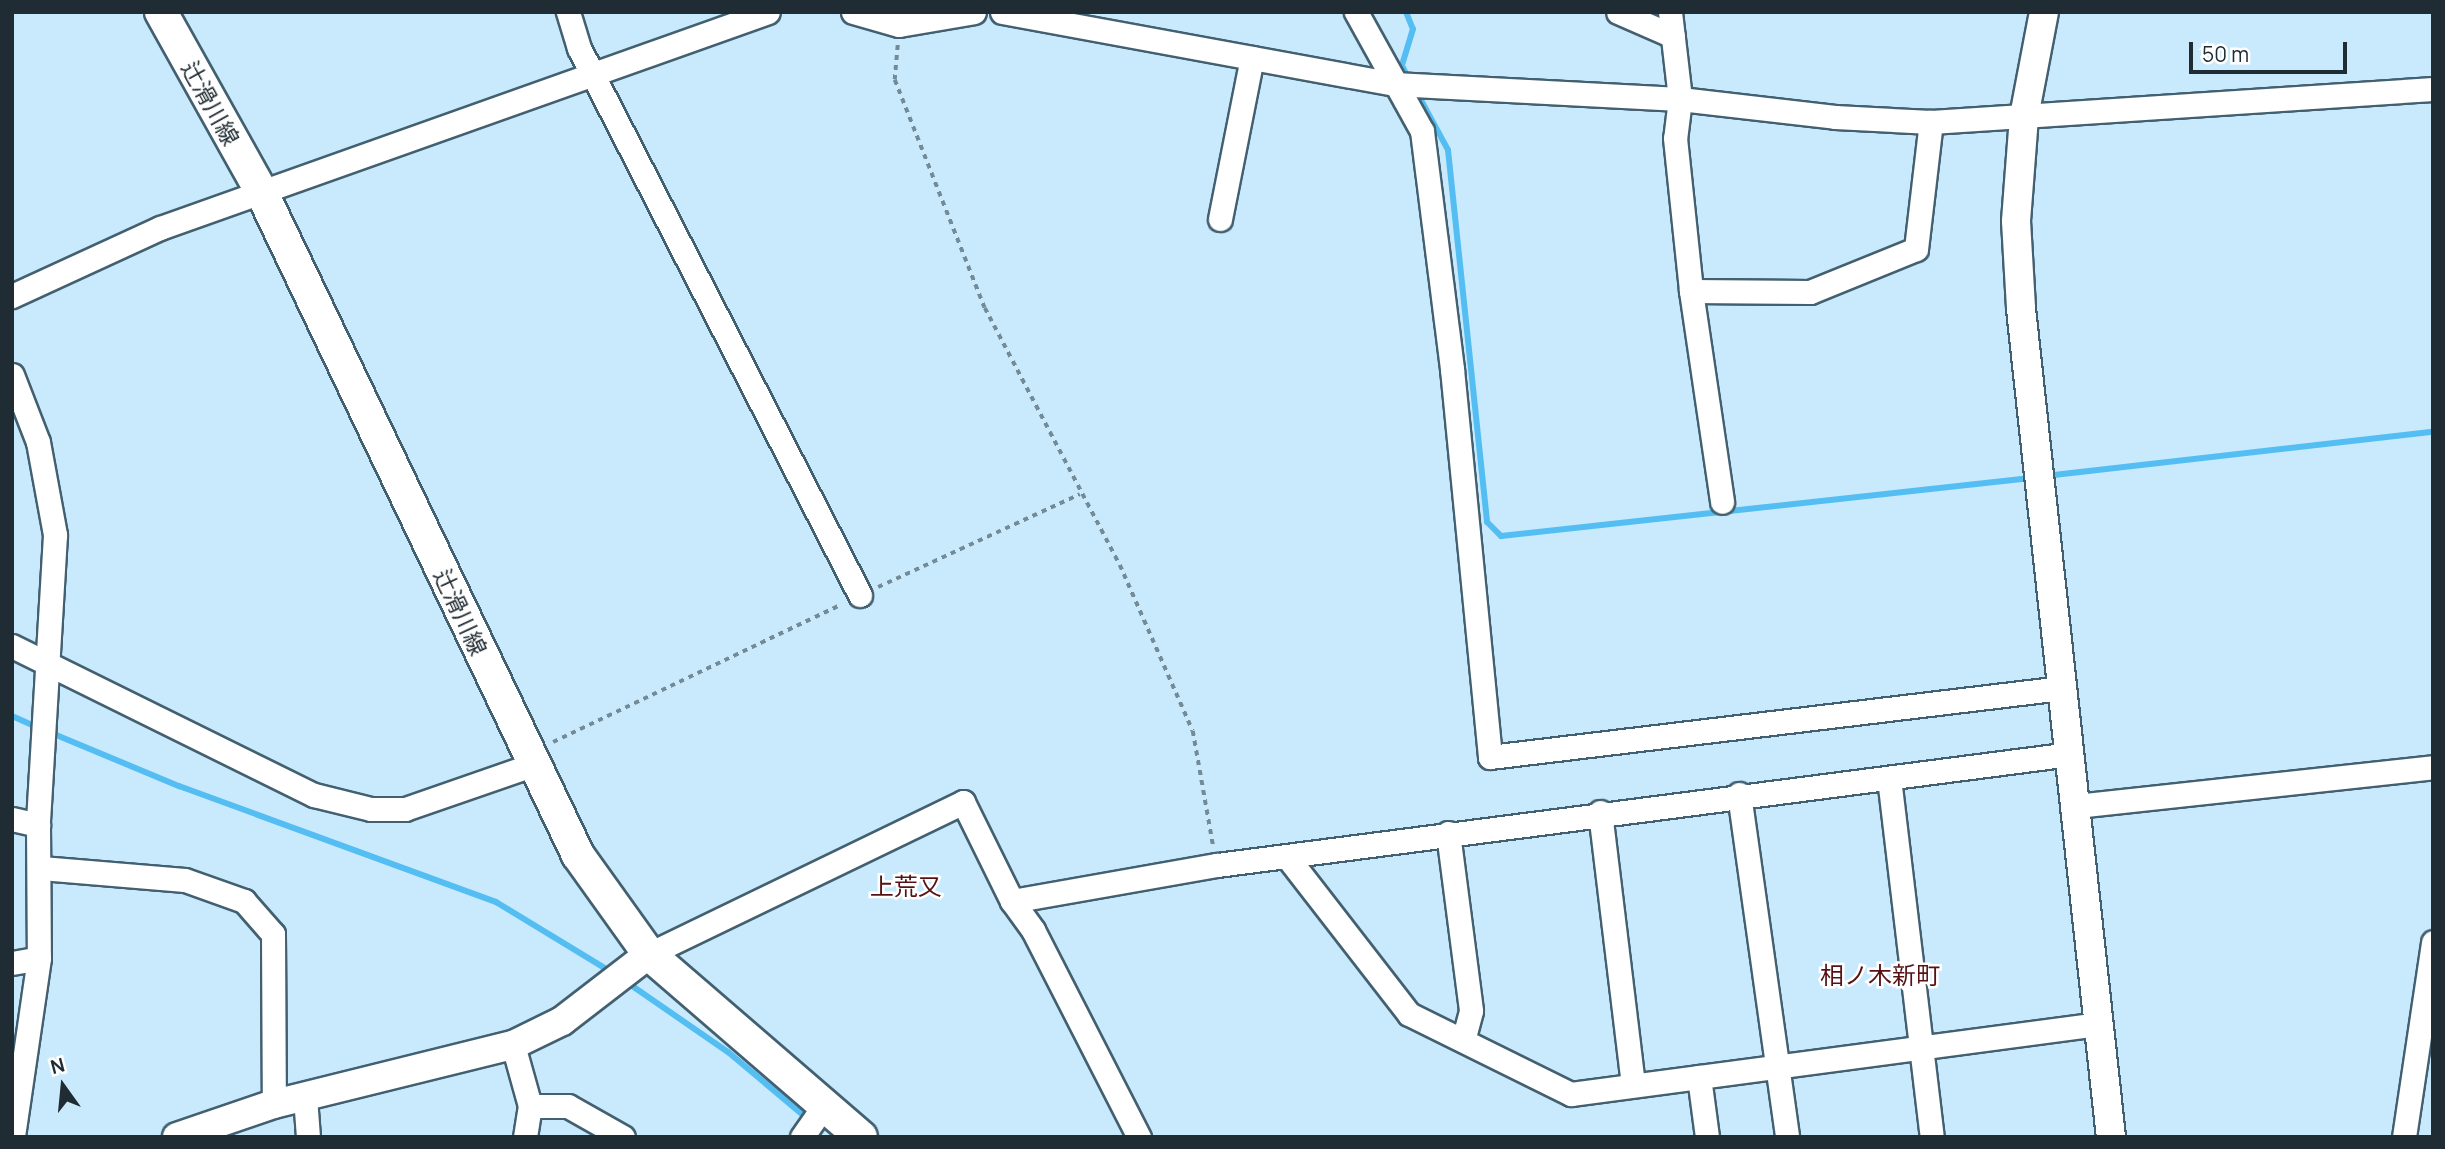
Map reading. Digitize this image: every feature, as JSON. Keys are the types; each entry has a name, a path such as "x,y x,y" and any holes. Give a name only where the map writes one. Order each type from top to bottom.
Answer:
{"main road":[{"name":"辻滑川線","path":"161,12 262,192 532,765 578,855 649,954 809,1128 860,1137"}],"street":[{"path":"568,12 593,74 860,595"},
{"path":"12,296 160,228 768,12"},
{"path":"853,12 898,19 974,12"},
{"path":"1002,12 1394,84 1681,99 1931,122 2433,89"},
{"path":"1356,12 1422,131 1452,369 1490,757 2062,688"},
{"path":"1618,12 1673,36"},
{"path":"1670,12 1681,99 1675,138 1690,291 1722,502"},
{"path":"2044,12 2024,117 2016,220 2021,309 2111,1137"},
{"path":"1220,219 1252,58"},
{"path":"1690,291 1810,292 1916,249 1931,122"},
{"path":"12,375 38,442 55,536 45,661 38,825 41,868 39,958 13,1137"},
{"path":"12,646 314,795 371,809 405,809 532,765"},
{"path":"1013,901 1217,865 1288,858 1600,812 2070,754"},
{"path":"2077,806 2433,767"},
{"path":"1889,778 1933,1137"},
{"path":"1739,794 1780,1066 1787,1137"},
{"path":"177,1137 274,1104 513,1045 562,1021 649,954 963,802 1013,901 1033,930 1139,1137"},
{"path":"1600,812 1633,1085"},
{"path":"12,819 38,825"},
{"path":"1448,833 1471,1011 1462,1040"},
{"path":"1288,858 1409,1014 1571,1094 2099,1024"},
{"path":"41,868 185,880 244,901 273,934 274,1104"},
{"path":"2404,1137 2433,942"},
{"path":"12,963 39,958"},
{"path":"513,1045 530,1106 525,1137"},
{"path":"1699,1077 1707,1137"},
{"path":"305,1097 308,1137"},
{"path":"530,1106 568,1106 623,1137"}],"path":[{"path":"898,19 895,80 985,308 1080,494 1120,565 1193,731 1217,865"},
{"path":"532,765 549,745 860,595 1080,494"}],"waterway":[{"path":"1406,12 1413,29 1402,66 1409,79"},
{"path":"1416,91 1448,150 1487,522 1501,536 2031,478"},
{"path":"2045,476 2433,432"},
{"path":"12,716 39,728"},
{"path":"49,732 179,786 496,902 613,973"},
{"path":"625,981 728,1052 809,1120"}],"district":[{"name":"上荒又","path":"906,886"},
{"name":"相ノ木新町","path":"1880,975"}]}
